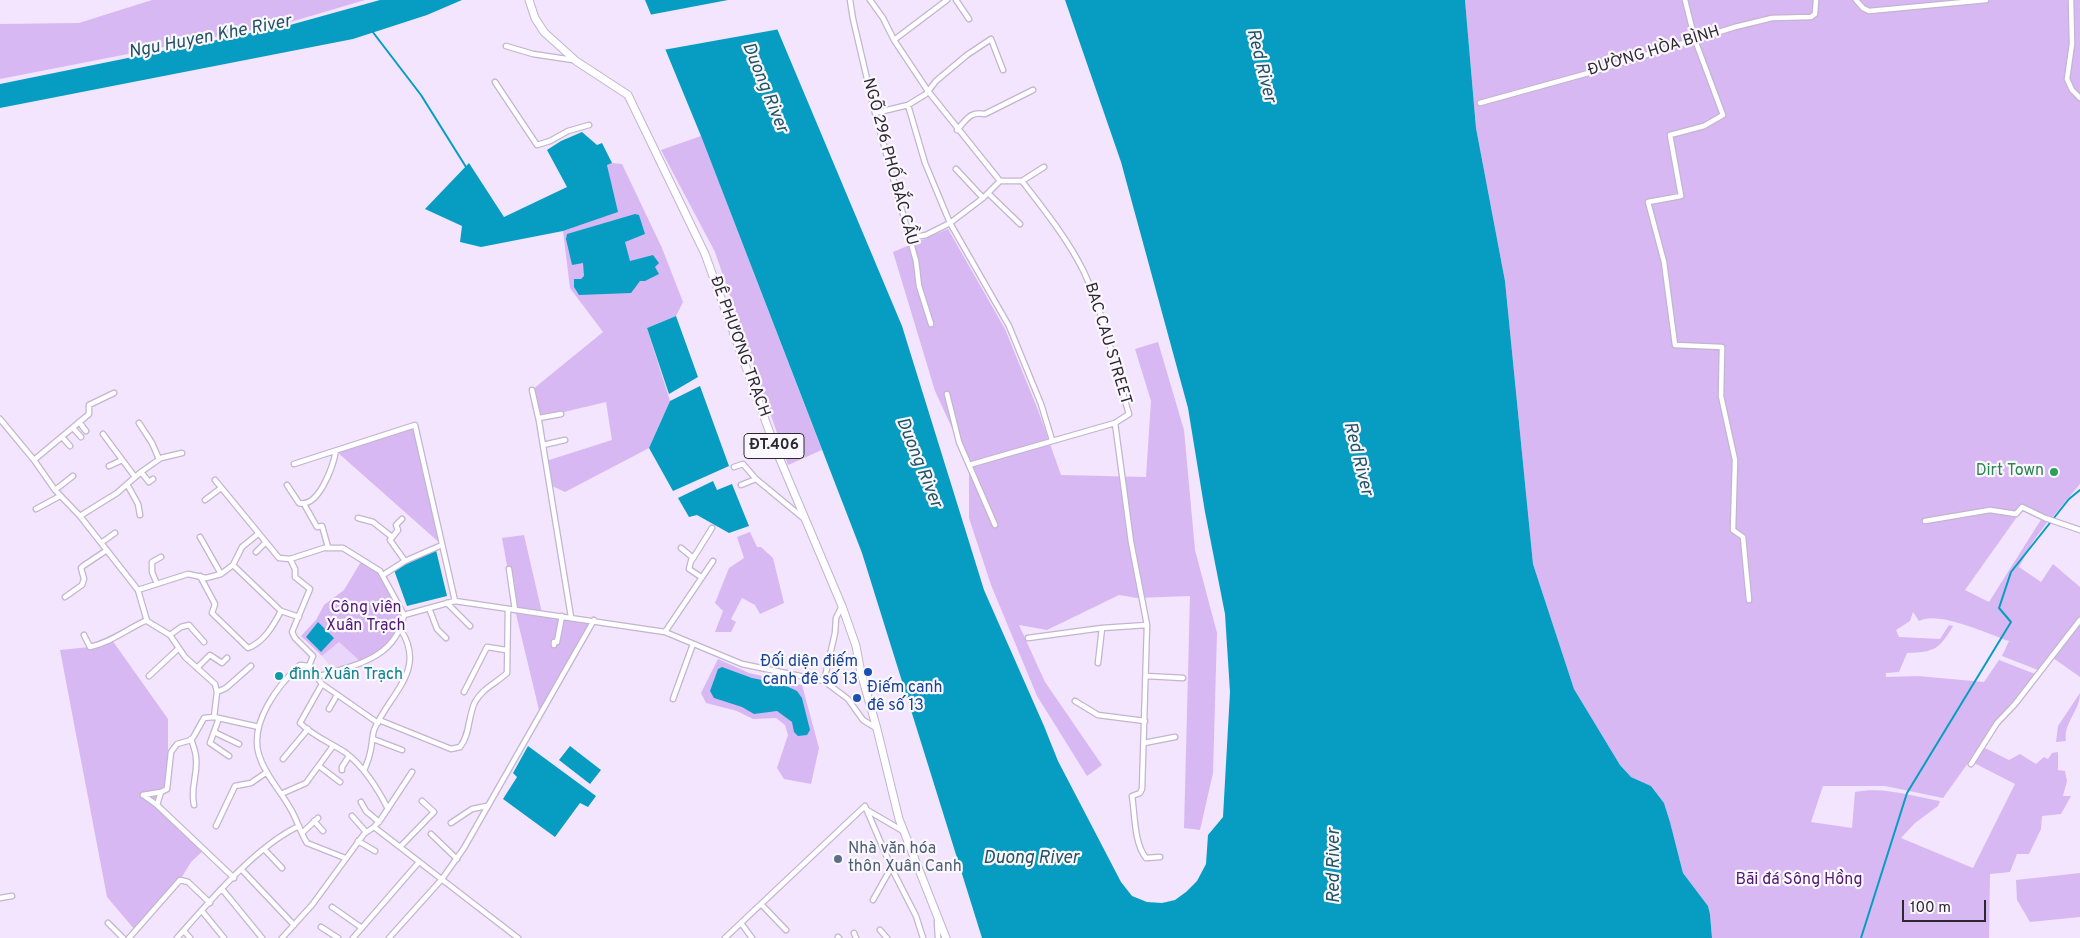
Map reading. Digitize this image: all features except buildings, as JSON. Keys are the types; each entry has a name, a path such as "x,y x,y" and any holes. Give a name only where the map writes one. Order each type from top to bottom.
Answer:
{"main road":[{"name":"ĐÊ PHƯƠNG TRẠCH","path":"529,0 534,18 544,32 576,61 628,96 705,254 776,450 842,606 856,646 861,673 899,819 946,938"}],"street":[{"name":"NGÕ 296 PHỐ BẮC CẦU","path":"850,0 875,113 918,268 919,286 931,324"},
{"path":"870,0 928,91 957,130 1000,181 1022,182 1044,167"},
{"path":"894,40 947,0"},
{"path":"956,0 969,19"},
{"path":"1685,0 1695,40 1723,115 1704,126 1670,135 1681,196 1648,202 1663,257 1675,345 1722,347 1720,396 1735,460 1733,530 1743,537 1749,600"},
{"name":"ĐƯỜNG HÒA BÌNH","path":"1480,103 1561,81 1735,27 1772,18 1811,17 1815,14 1816,0"},
{"path":"1856,0 1862,8 1870,11 1986,0"},
{"path":"2071,0 2072,44 2067,79 2072,90 2080,98"},
{"path":"875,113 908,105 926,94 967,55 991,39 1003,70"},
{"path":"506,46 533,54 576,61"},
{"path":"495,82 538,145 568,131 589,125"},
{"path":"957,130 976,112 985,114 1033,90"},
{"path":"908,105 925,163 950,224 1009,326 1041,404 1052,440"},
{"path":"956,169 983,198"},
{"path":"909,238 926,235 950,224 983,198 1000,181"},
{"name":"BAC CAU STREET","path":"1022,182 1046,212 1073,252 1093,294 1109,340 1129,414 1114,423 1131,542 1147,625 1142,790 1132,796 1138,841 1146,858 1160,857"},
{"path":"988,193 1020,224"},
{"path":"532,390 539,418 571,617"},
{"path":"34,460 90,412 89,405 114,393"},
{"path":"947,394 959,442 994,525"},
{"path":"539,418 561,414"},
{"path":"0,419 34,460 55,490 80,516 138,590 147,620 170,635 179,648 214,684 217,692 216,717 210,743 229,756"},
{"path":"79,422 86,430"},
{"path":"139,423 152,443 159,459"},
{"path":"969,465 1114,423"},
{"path":"294,464 415,425 455,601"},
{"path":"73,428 81,438"},
{"path":"103,434 135,477"},
{"path":"62,437 70,446"},
{"path":"543,445 565,440"},
{"path":"304,504 315,496 323,485 332,468 336,451"},
{"path":"80,516 117,493 159,459 182,454"},
{"path":"109,466 122,460"},
{"path":"734,467 745,465 756,479 804,517"},
{"path":"141,472 149,482 154,479"},
{"path":"55,490 73,476"},
{"path":"741,484 756,479"},
{"path":"215,480 279,558 290,560 328,547 343,548 380,571 404,615 401,630 390,645 381,653 369,660 316,677"},
{"path":"127,484 138,504 140,515"},
{"path":"287,485 297,502 304,504 317,527 322,526 328,547"},
{"path":"205,500 221,488"},
{"path":"36,509 60,496"},
{"path":"1925,521 1990,510 2016,514 2022,506 2045,518 2080,530"},
{"path":"358,518 373,522 392,537"},
{"path":"402,518 396,526 398,530 392,537 391,542 405,560"},
{"path":"702,577 689,569 692,560 712,528"},
{"path":"101,543 115,532"},
{"path":"138,590 188,574 206,578 221,574 232,565 242,548 258,534"},
{"path":"200,537 221,574"},
{"path":"256,552 266,543"},
{"path":"383,575 405,560 442,544"},
{"path":"681,548 692,557 692,560"},
{"path":"65,597 82,585 84,579 81,568 107,550"},
{"path":"157,584 151,566 152,562 161,557"},
{"path":"290,560 295,576 310,590 292,632 295,638 313,656 309,666"},
{"path":"665,632 712,561"},
{"path":"232,565 281,611 299,617"},
{"path":"508,569 514,610"},
{"path":"200,576 215,604 212,613 248,648 255,645 266,634 281,611"},
{"path":"404,615 455,601 594,620 665,632 742,664 824,681 848,699 863,720 877,729"},
{"path":"447,603 470,626"},
{"path":"824,681 835,633 836,618 842,606"},
{"path":"429,608 437,629 446,638"},
{"path":"309,666 322,684 379,721 450,749 460,746 464,739 474,704 481,693 487,686 506,673 508,609"},
{"path":"554,645 554,642 558,642 562,616"},
{"path":"84,635 90,647 118,637 147,620"},
{"path":"389,938 442,879 457,859 594,620"},
{"path":"1971,764 1997,723 2015,704 2080,620"},
{"path":"170,635 189,625 204,642"},
{"path":"1028,638 1102,628 1147,625"},
{"path":"1098,663 1102,628"},
{"path":"364,771 379,721 411,664 410,652 401,630"},
{"path":"673,699 693,644"},
{"path":"464,692 487,647 506,650"},
{"path":"149,676 179,648"},
{"path":"197,668 210,654 222,663 227,658"},
{"path":"309,666 300,665 287,677 270,699 259,727 257,749 267,772 307,843 345,858"},
{"path":"217,692 226,688 251,666"},
{"path":"1146,676 1183,678"},
{"path":"322,684 300,721 308,729 349,756 364,771 382,796 388,809"},
{"path":"329,709 338,695"},
{"path":"1074,701 1098,716 1145,721"},
{"path":"156,805 161,792 168,786 170,752 177,744 191,739 202,719 216,717 259,727"},
{"path":"283,760 308,729"},
{"path":"214,732 239,744"},
{"path":"1144,743 1175,737"},
{"path":"191,739 196,757 195,779 192,790 194,805"},
{"path":"373,739 402,750"},
{"path":"281,794 306,783 333,746"},
{"path":"342,770 349,756"},
{"path":"319,766 340,782"},
{"path":"216,826 235,786 251,783 267,772"},
{"path":"282,938 324,890 358,841 379,822 412,772"},
{"path":"161,792 143,795 234,878"},
{"path":"400,847 434,812 422,801"},
{"path":"361,802 366,811 379,822"},
{"path":"451,823 472,809 488,806"},
{"path":"725,938 865,806 891,868 916,916 923,938"},
{"path":"866,810 904,832"},
{"path":"352,816 366,832"},
{"path":"302,832 316,820 323,831"},
{"path":"178,938 222,890 264,849 275,839 299,826"},
{"path":"374,827 518,938"},
{"path":"431,834 457,859"},
{"path":"358,841 375,851"},
{"path":"264,849 282,868"},
{"path":"353,938 420,862"},
{"path":"873,900 891,868"},
{"path":"242,870 294,925"},
{"path":"129,938 180,880 188,882 210,903"},
{"path":"222,890 262,938"},
{"path":"0,898 12,896"},
{"path":"761,904 786,930"},
{"path":"332,907 362,928"},
{"path":"202,911 224,938"},
{"path":"937,915 938,938"},
{"path":"108,923 123,938"},
{"path":"740,923 752,938"},
{"path":"321,927 338,938"},
{"path":"880,930 887,938"},
{"path":"184,931 190,938"}],"shaded area":[{"path":"339,642 362,663 333,669 322,656"}],"green space":[{"path":"152,0 365,0 287,23 0,79 0,24 79,23"},
{"name":"Bãi đá Sông Hồng","path":"1465,0 2080,0 2080,484 2051,519 2024,507 1965,590 1989,602 2042,518 2048,521 2032,543 2019,567 2041,582 2053,564 2080,587 2080,617 2038,670 2002,656 2009,641 1963,624 1938,618 1927,618 1919,621 1913,612 1910,621 1896,630 1899,637 1940,639 1949,625 1953,626 1939,645 1924,652 1907,653 1899,672 1886,673 1886,677 1918,676 1984,682 1999,660 2035,674 2004,713 1943,798 1885,786 1823,786 1811,822 1852,828 1855,792 1866,790 1908,794 1940,801 1938,806 1915,823 1901,838 1973,868 2015,784 1974,763 1983,747 2009,760 2020,754 2036,764 2044,757 2048,759 2052,753 2058,752 2058,770 2065,771 2067,781 2063,796 2071,796 2061,814 2042,816 2041,829 2029,854 2017,854 2010,872 1990,874 1989,938 1712,938 1708,906 1683,873 1664,803 1651,786 1631,777 1620,765 1574,689 1533,564 1505,281 1476,128"},
{"path":"701,136 822,450 788,465 715,252 661,150"},
{"path":"612,163 622,164 662,248 683,302 676,316 647,328 670,401 649,448 565,492 550,485 546,461 612,440 606,402 539,418 532,390 603,332 570,288 563,231 617,212 607,165"},
{"path":"948,229 1005,329 1038,410 1061,475 1146,477 1151,401 1135,349 1158,342 1184,430 1195,550 1217,633 1213,773 1200,830 1184,828 1190,596 1137,598 1119,595 1047,630 1019,625 1045,682 1102,765 1087,776 1037,696 991,585 969,518 969,465 935,391 893,252"},
{"path":"415,425 442,545 336,451"},
{"path":"750,532 757,547 761,547 773,558 784,603 760,614 755,605 742,598 731,619 736,622 731,632 715,632 723,611 715,603 729,568 744,558 737,537"},
{"path":"524,535 542,613 594,620 540,714 515,610 502,538"},
{"name":"Công viên Xuân Trạch","path":"362,560 380,571 404,615 390,645 362,663 339,642 322,656 301,636 316,620 324,605 344,590"},
{"path":"2080,623 2080,677 2053,658"},
{"path":"112,640 168,719 168,786 161,792 156,804 205,849 191,862 180,880 135,930 107,897 60,650 90,647"},
{"path":"718,659 749,673 802,685 819,748 811,784 784,779 777,768 788,735 785,725 776,718 753,719 737,711 706,703 701,693"},
{"path":"2080,693 2077,706 2067,728 2066,741 2056,742 2058,726"},
{"path":"2080,873 2080,917 2030,922 2017,900 2016,880"}],"water":[{"name":"Ngu Huyen Khe River","path":"380,0 462,0 427,15 353,39 0,108 0,84 290,25"},
{"path":"645,0 765,0 902,326 984,590 1058,761 1121,882 1132,896 1147,902 1162,903 1175,900 1197,881 1206,864 1208,835 1223,817 1230,692 1225,614 1205,512 1188,408 1121,162 1065,0 1465,0 1476,128 1505,281 1533,564 1574,689 1620,765 1631,777 1651,786 1664,803 1683,873 1708,906 1712,938 982,938 862,553 701,136"},
{"path":"582,132 597,145 602,143 612,163 607,165 618,212 563,231 481,247 460,242 462,226 425,209 469,163 504,217 567,187 547,150 561,141"},
{"path":"635,214 639,215 645,234 625,242 630,261 653,255 659,263 655,267 659,274 645,281 640,281 631,293 579,295 574,287 574,279 581,279 584,276 583,263 572,265 566,239 567,234"},
{"path":"676,316 698,377 669,394 647,328"},
{"path":"700,386 729,466 673,491 649,448 670,401"},
{"path":"713,481 717,490 732,484 749,526 729,533 697,515 689,517 678,498"},
{"path":"436,550 447,596 407,606 394,570"},
{"path":"318,622 334,638 321,652 306,637"},
{"path":"722,667 752,678 782,684 797,691 802,698 810,730 807,735 798,736 794,732 792,722 777,711 754,714 742,707 714,698 710,691 718,669"},
{"path":"528,746 596,796 588,807 580,803 555,837 503,799 517,777 513,773"},
{"path":"570,746 601,770 590,784 559,760"}],"pier":[{"path":"728,0 768,0 780,29 663,50 649,15"}],"waterway":[{"path":"372,31 421,95 466,167"},
{"path":"1861,938 1907,793 2011,622 1999,608 2011,572 2069,499 2080,490"}],"place":[{"name":"Dirt Town","path":"2054,472"},
{"name":"Đối diện điếm canh đê số 13","path":"868,672"},
{"name":"đình Xuân Trạch","path":"279,676"},
{"name":"Điếm canh đê số 13","path":"857,698"},
{"name":"Nhà văn hóa thôn Xuân Canh","path":"838,859"}],"water label":[{"name":"Red River","path":"1260,66"},
{"name":"Duong River","path":"764,88"},
{"name":"Red River","path":"1357,459"},
{"name":"Duong River","path":"918,463"},
{"name":"Duong River","path":"1031,859"},
{"name":"Red River","path":"1335,866"}]}
